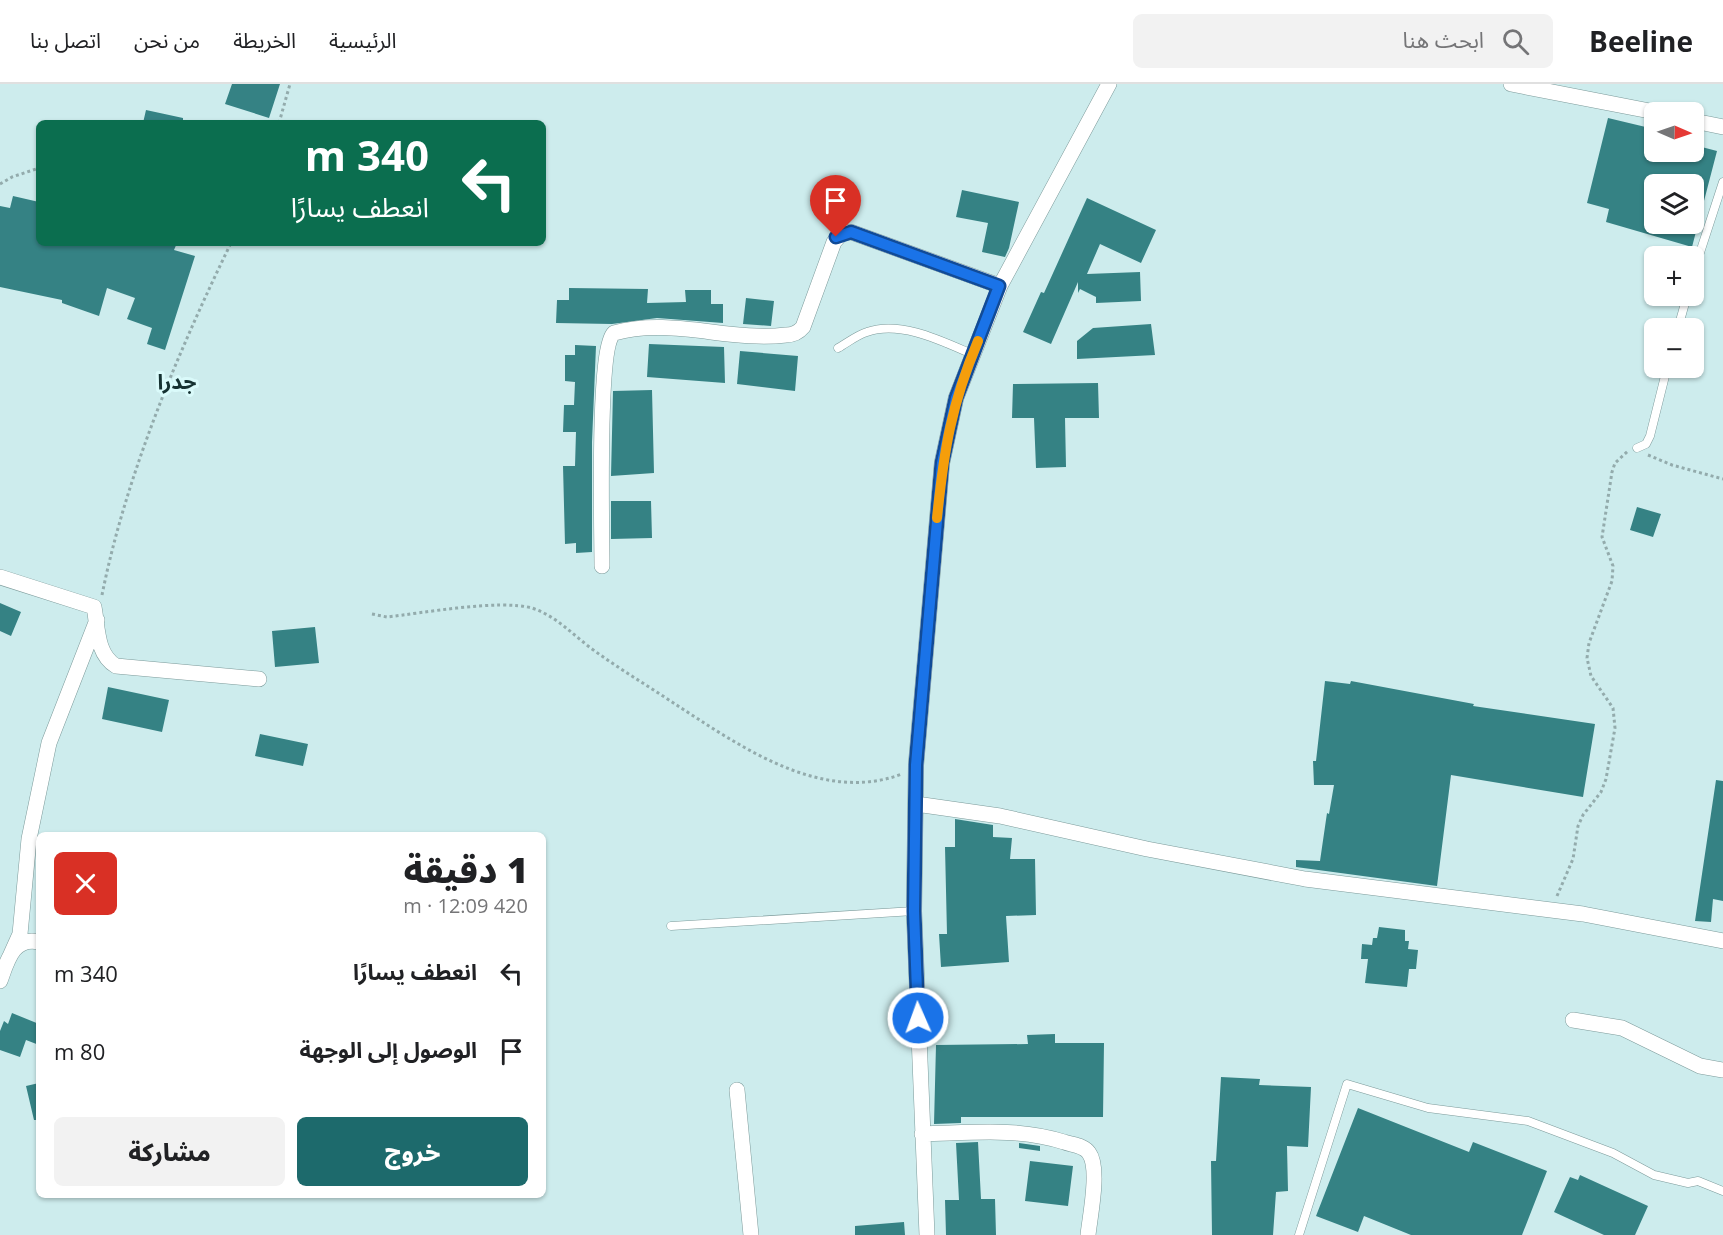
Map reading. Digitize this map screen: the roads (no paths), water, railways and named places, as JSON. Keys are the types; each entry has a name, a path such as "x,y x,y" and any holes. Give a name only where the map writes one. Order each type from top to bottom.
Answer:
{"street":[{"path":"927,1235 914,911 915,804 916,765 942,463 956,398 999,286 1109,84"},
{"path":"1511,84 1644,110"},
{"path":"1704,123 1723,127"},
{"path":"602,566 603,399 607,344 614,333 666,328 775,336 794,334 802,327 834,242 842,233 851,232 999,286"},
{"path":"0,577 94,607 102,653 106,661 116,666 259,679"},
{"path":"0,981 20,934 29,840 49,743 97,620"},
{"path":"915,804 1000,816 1147,849 1305,879 1583,914 1723,941"},
{"path":"10,954 20,943 36,942"},
{"path":"1573,1020 1622,1028 1700,1065 1723,1070"},
{"path":"737,1090 751,1235"},
{"path":"922,1134 1008,1131 1053,1138 1082,1147 1089,1153 1095,1172 1088,1235"}],"lane":[{"path":"1702,246 1723,182"},
{"path":"838,348 867,332 894,328 940,340 972,354"},
{"path":"1637,448 1646,444 1650,436 1664,378"},
{"path":"671,926 914,911"},
{"path":"1299,1235 1347,1084 1428,1108 1528,1121 1613,1153 1654,1175 1688,1183 1698,1181 1723,1191"}],"district":[{"name":"جدرا","path":"177,382"}]}
